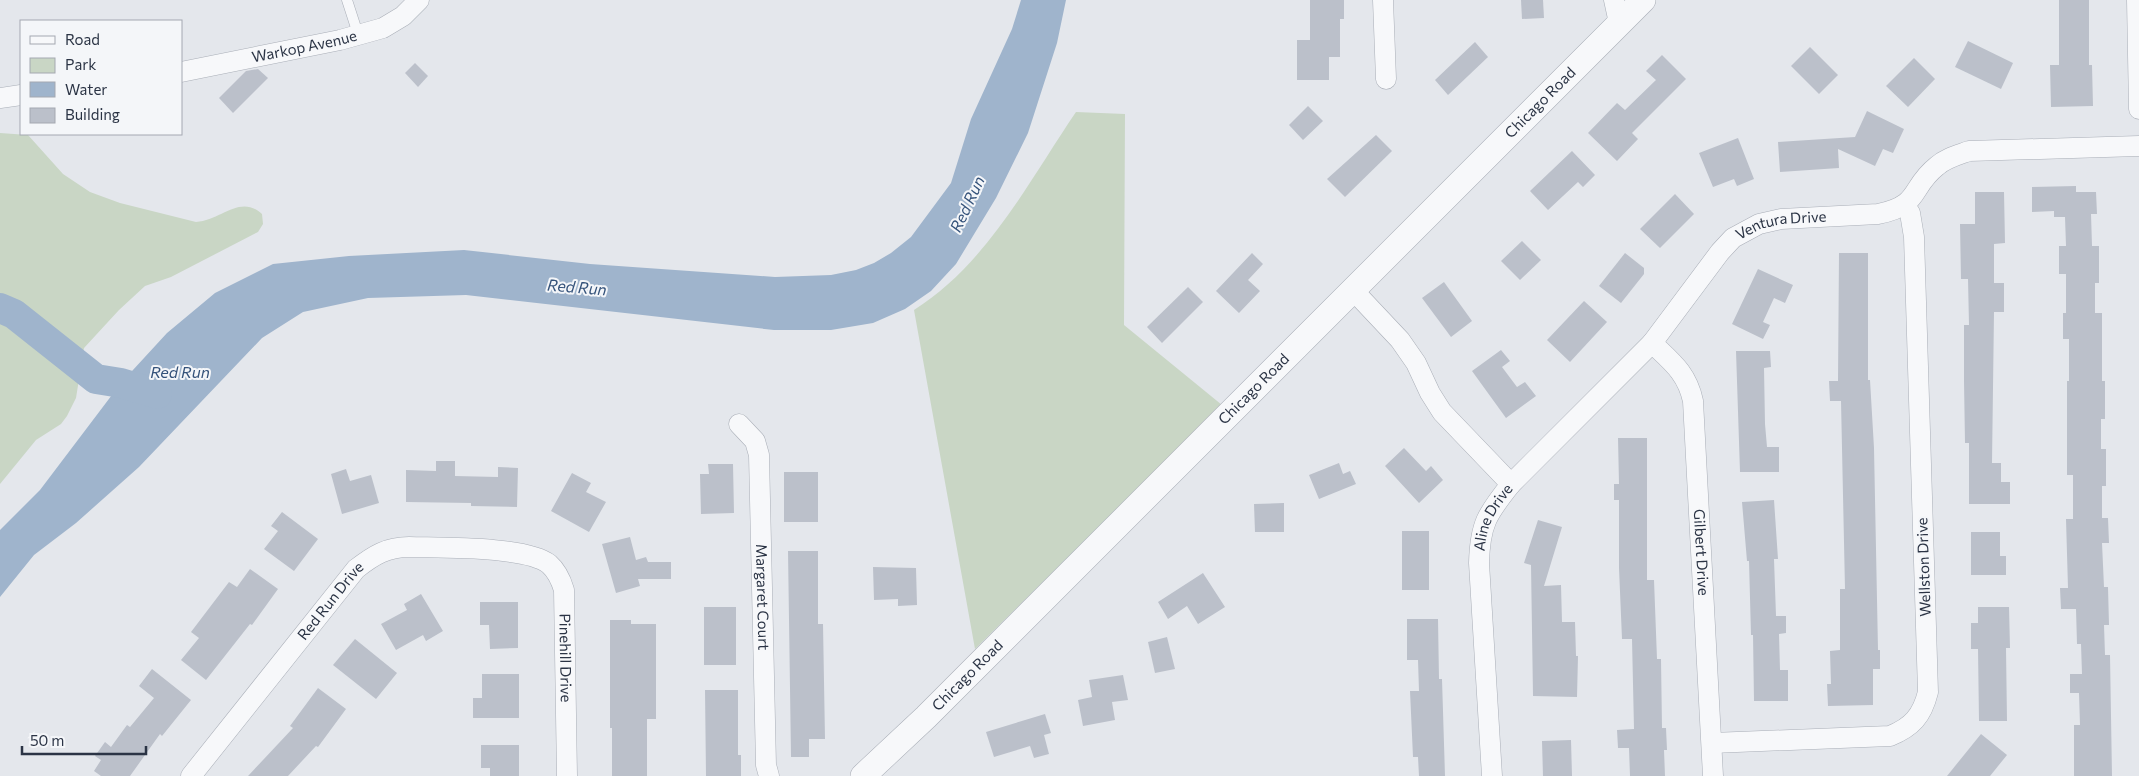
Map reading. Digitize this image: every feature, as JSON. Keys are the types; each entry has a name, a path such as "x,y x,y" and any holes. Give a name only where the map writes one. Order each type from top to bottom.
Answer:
{"street":[{"name":"Warkop Avenue","path":"182,72 383,28 403,16 419,0"},
{"path":"1383,0 1386,78"},
{"name":"Chicago Road","path":"863,776 926,717 1352,289 1617,11 1643,0"},
{"path":"2138,12 2139,109"},
{"path":"0,98 20,95"},
{"path":"1904,205 1913,198 1924,179 1936,166 1952,156 1969,151 2139,146"},
{"name":"Ventura Drive","path":"1511,484 1652,343 1720,252 1733,238 1758,224 1781,219 1878,214 1892,211 1904,205"},
{"name":"Wellston Drive","path":"1712,743 1890,736 1901,732 1915,721 1924,708 1928,692 1914,237 1910,213 1904,205"},
{"name":"Aline Drive","path":"1352,289 1400,340 1416,363 1430,393 1442,412 1511,484 1490,510 1480,539 1479,563 1492,776"},
{"name":"Gilbert Drive","path":"1652,343 1681,372 1690,385 1693,401 1713,776"},
{"name":"Margaret Court","path":"739,424 754,441 759,455 766,765 769,776"},
{"name":"Red Run Drive","path":"191,776 343,583 369,559 382,551 395,547 508,552 531,555"},
{"name":"Pinehill Drive","path":"531,555 549,564 559,577 564,590 567,776"}],"lane":[{"path":"347,0 358,34"}],"green space":[{"path":"1076,112 1125,114 1124,325 1222,405 975,649 914,310 940,291 964,269 985,245 1005,220"},
{"path":"0,133 28,135 63,174 90,192 120,203 196,222 238,207 254,209 262,214 263,224 258,232 171,277 145,286 119,310 84,348 76,398 67,416 61,424 36,440 0,484"}],"water":[{"name":"Red Run","path":"1021,0 1066,0 1057,43 1028,133 996,198 956,264 931,291 905,309 873,323 831,330 774,330 466,295 368,298 303,312 262,338 139,467 76,523 34,555 0,597 0,530 40,490 121,383 167,333 215,293 273,264 349,256 464,250 590,264 775,277 831,275 856,270 874,263 891,253 911,237 951,183 971,119 1012,29"}],"building":[{"path":"1310,0 1344,0 1344,19 1340,19 1340,57 1329,57 1329,80 1297,80 1297,40 1310,40"},
{"path":"1521,0 1543,0 1544,18 1522,19"},
{"path":"2059,0 2089,0 2089,65 2092,65 2093,106 2051,107 2050,65 2059,65"},
{"path":"1968,41 2013,63 2001,89 1955,67"},
{"path":"1475,42 1488,57 1448,95 1435,80"},
{"path":"1810,47 1838,75 1819,94 1791,66"},
{"path":"1662,55 1686,79 1632,133 1638,139 1617,161 1588,133 1617,103 1625,110 1656,80 1646,71"},
{"path":"1914,58 1935,79 1908,107 1886,86"},
{"path":"415,63 428,76 418,87 405,73"},
{"path":"258,69 268,78 233,113 219,98 246,71"},
{"path":"1308,106 1323,121 1303,140 1289,125"},
{"path":"1867,111 1904,129 1893,153 1883,149 1875,166 1838,149 1839,168 1780,172 1778,142 1855,137"},
{"path":"1376,135 1392,151 1345,197 1327,179"},
{"path":"1738,138 1754,179 1737,186 1734,179 1713,187 1699,153"},
{"path":"1572,151 1595,175 1583,187 1578,182 1548,210 1530,191"},
{"path":"2076,186 2076,192 2096,192 2097,214 2091,214 2092,246 2099,246 2099,283 2095,283 2095,313 2102,313 2102,381 2105,381 2105,419 2101,419 2101,449 2106,449 2106,486 2102,486 2102,518 2108,518 2109,543 2102,543 2104,587 2108,587 2109,625 2104,625 2105,655 2110,655 2112,776 2074,776 2074,725 2080,725 2079,693 2070,693 2070,674 2082,674 2081,644 2077,644 2076,609 2061,609 2060,588 2068,588 2066,519 2073,519 2073,475 2067,475 2069,339 2063,339 2063,313 2066,313 2066,274 2059,274 2059,246 2066,246 2065,217 2054,217 2054,211 2032,212 2032,187"},
{"path":"1975,192 2004,192 2005,243 1994,244 1994,283 2004,283 2004,312 1994,312 1992,463 2001,463 2001,482 2010,482 2010,504 1969,504 1969,443 1965,443 1964,381 1964,325 1969,325 1968,279 1961,279 1960,224 1975,224"},
{"path":"1675,194 1694,214 1660,248 1640,229"},
{"path":"1522,241 1541,260 1520,280 1501,261"},
{"path":"1252,253 1263,264 1248,280 1260,291 1239,313 1216,291"},
{"path":"1625,253 1644,268 1644,274 1621,303 1599,286"},
{"path":"1839,253 1868,253 1868,380 1870,380 1874,448 1878,650 1880,650 1880,669 1873,669 1873,705 1828,706 1827,684 1831,684 1830,651 1840,650 1840,589 1845,589 1841,401 1830,401 1829,381 1838,381"},
{"path":"1758,269 1793,285 1785,303 1774,298 1763,322 1770,325 1763,339 1732,324"},
{"path":"1444,282 1472,321 1451,337 1422,298"},
{"path":"1188,287 1203,302 1162,343 1147,327"},
{"path":"1584,301 1607,322 1570,362 1547,340"},
{"path":"1501,350 1510,361 1502,367 1517,387 1525,382 1536,396 1506,418 1472,371"},
{"path":"1736,351 1770,351 1771,367 1764,368 1765,424 1767,447 1779,447 1779,472 1740,472"},
{"path":"1618,438 1647,438 1647,580 1654,580 1657,659 1661,659 1662,728 1666,728 1667,750 1664,750 1665,776 1630,776 1629,748 1618,748 1617,730 1634,729 1632,639 1622,639 1619,500 1614,500 1614,484 1619,484"},
{"path":"1404,448 1426,471 1431,466 1443,480 1419,503 1385,466"},
{"path":"436,461 455,461 455,476 498,477 498,467 518,468 517,507 471,506 471,503 406,502 406,470 436,471"},
{"path":"1339,463 1343,474 1350,471 1356,484 1319,499 1309,475"},
{"path":"708,464 733,464 734,513 701,514 700,474 709,474"},
{"path":"346,469 350,481 371,475 379,503 342,514 331,474"},
{"path":"784,472 818,472 818,522 784,522"},
{"path":"572,473 591,483 586,492 606,502 589,532 551,511"},
{"path":"1774,500 1778,559 1774,559 1776,616 1786,616 1786,633 1779,634 1780,670 1788,670 1788,701 1754,701 1749,561 1747,561 1742,502"},
{"path":"1284,503 1284,532 1255,532 1254,504"},
{"path":"282,512 318,539 294,571 264,549 278,531 271,526"},
{"path":"1538,520 1562,527 1544,586 1561,585 1562,622 1575,622 1576,656 1578,656 1577,697 1533,696 1531,565 1524,563"},
{"path":"1402,531 1429,531 1429,590 1402,590"},
{"path":"1971,532 2000,532 2000,556 2006,556 2006,575 1971,575"},
{"path":"630,537 636,560 646,557 648,562 671,562 671,579 638,579 640,586 616,593 602,544"},
{"path":"788,551 818,551 818,624 823,624 825,739 809,739 809,757 791,757"},
{"path":"873,567 916,568 917,605 898,606 898,599 874,600"},
{"path":"250,569 278,589 252,625 250,624 206,680 181,660 199,638 191,632 229,582 237,587"},
{"path":"1203,573 1225,607 1198,624 1187,606 1168,619 1158,602"},
{"path":"421,594 443,631 426,641 423,635 396,650 381,624 407,610 404,604"},
{"path":"480,602 518,602 518,648 490,649 489,625 480,625"},
{"path":"704,607 736,607 736,665 704,665"},
{"path":"1978,607 2009,607 2010,648 2006,648 2007,721 1979,721 1978,649 1971,649 1971,623 1978,623"},
{"path":"1407,619 1438,619 1439,679 1442,679 1445,776 1419,776 1418,757 1413,757 1410,691 1419,691 1418,660 1407,660"},
{"path":"610,620 631,620 631,624 656,624 656,719 647,719 647,776 612,776"},
{"path":"1167,637 1175,669 1155,673 1148,642"},
{"path":"355,639 397,673 376,699 333,665"},
{"path":"152,669 191,700 162,736 160,734 130,776 101,776 94,771 101,760 95,756 105,742 111,747 127,725 130,727 154,698 139,686"},
{"path":"482,674 519,674 519,718 473,718 473,698 482,698"},
{"path":"1123,675 1128,700 1112,702 1115,720 1083,726 1078,700 1092,697 1089,680"},
{"path":"318,688 346,709 318,747 316,746 288,776 248,776 293,728 290,726"},
{"path":"705,690 738,690 738,755 741,755 741,776 706,776"},
{"path":"1045,714 1051,733 1044,735 1049,754 1034,758 1030,746 994,757 986,732"},
{"path":"1981,734 2007,755 1990,776 1947,776"},
{"path":"1571,740 1572,776 1543,776 1542,741"},
{"path":"481,745 519,745 519,776 490,776 490,768 481,768"}],"waterway":[{"path":"0,308 14,314 96,379 121,383 157,394"}]}
